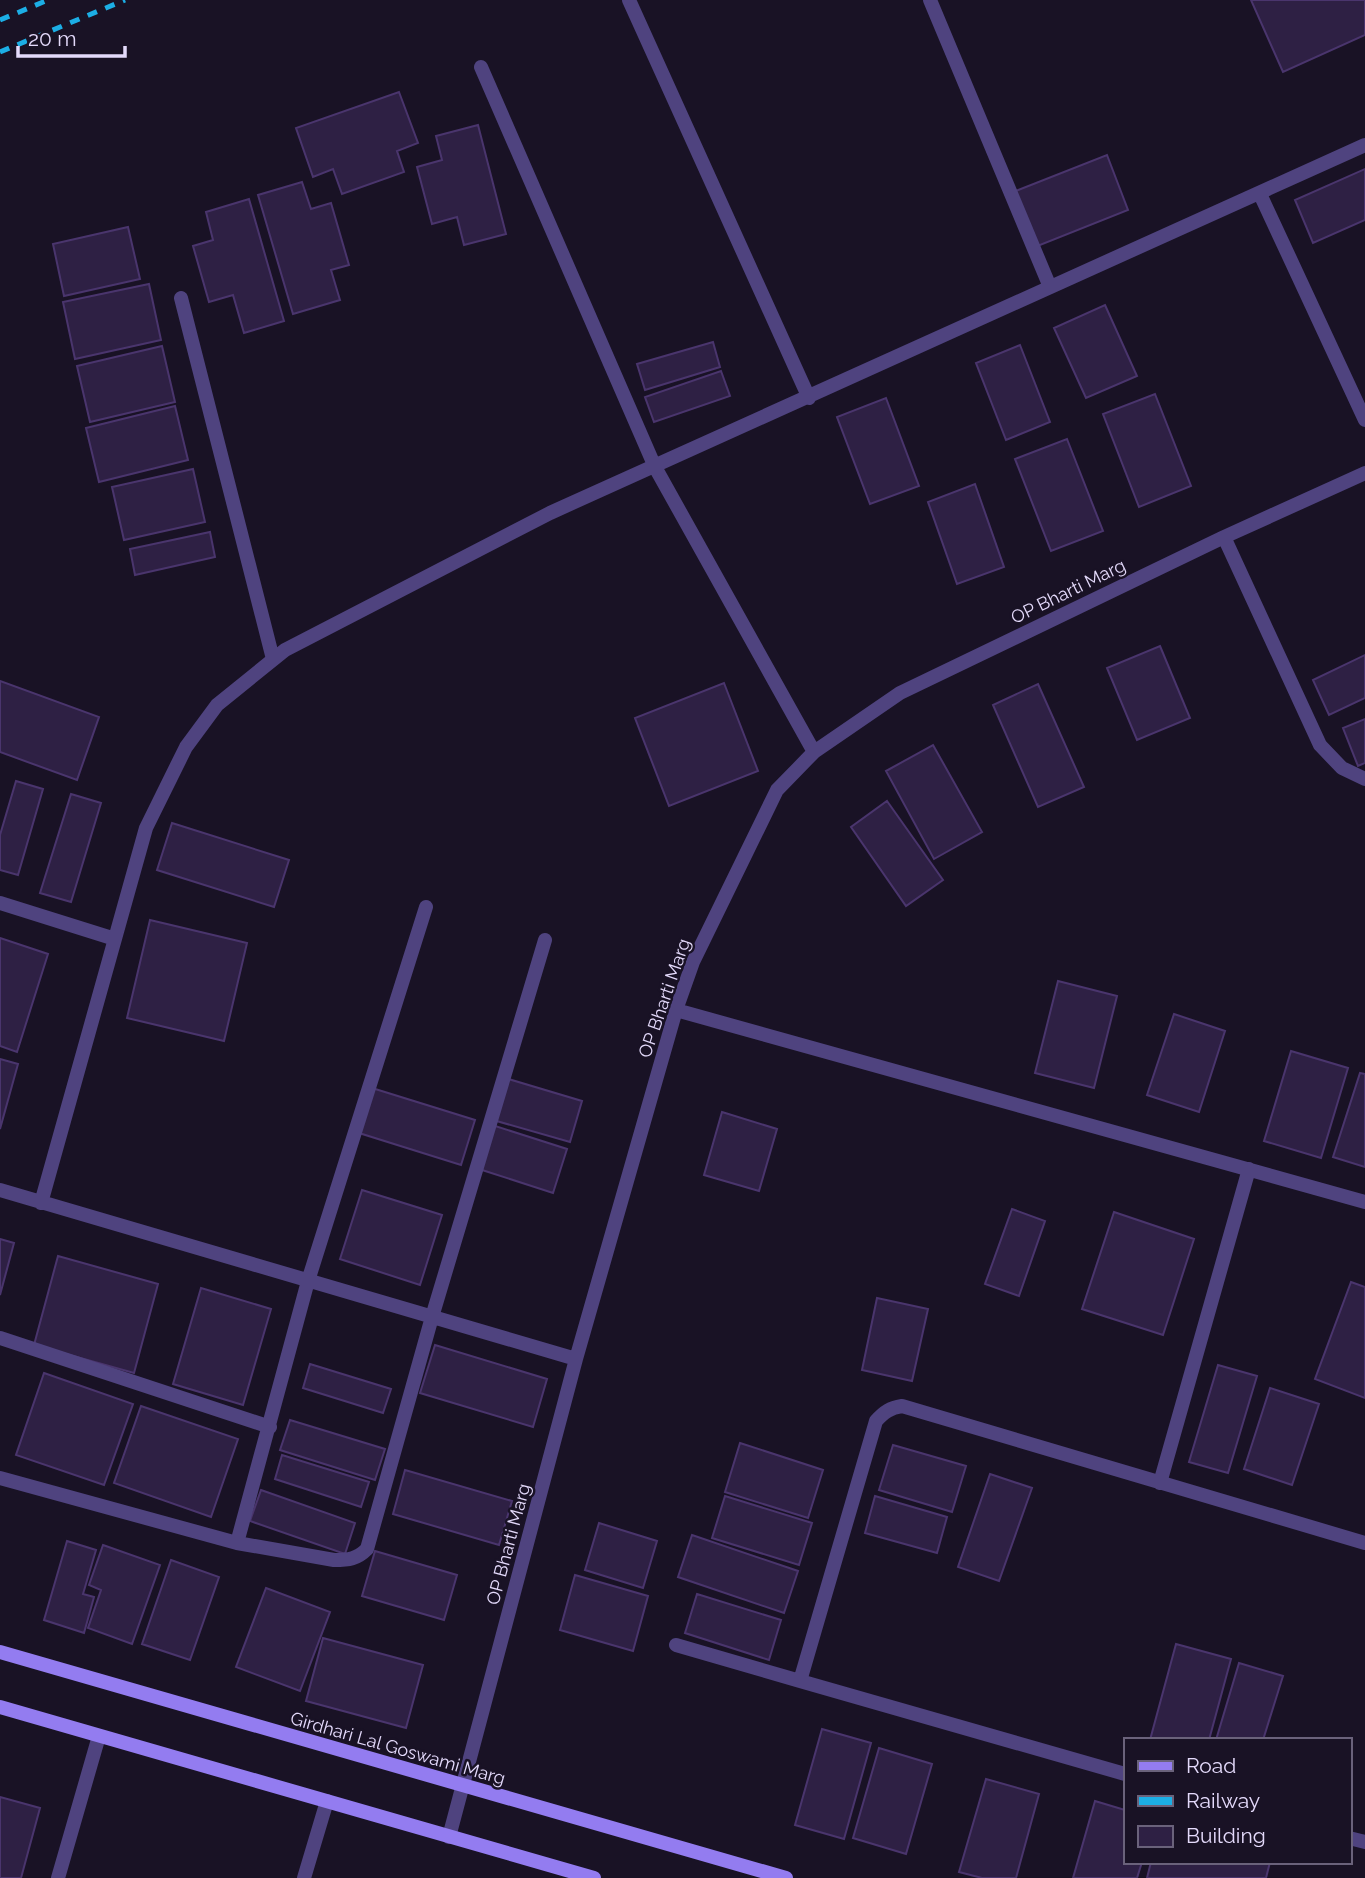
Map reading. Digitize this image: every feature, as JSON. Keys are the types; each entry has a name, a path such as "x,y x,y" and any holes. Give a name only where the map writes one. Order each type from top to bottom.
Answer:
{"main road":[{"name":"Girdhari Lal Goswami Marg","path":"0,1652 786,1878"},
{"path":"0,1707 594,1878"}],"street":[{"path":"629,0 809,398"},
{"path":"930,0 1050,287"},
{"path":"481,67 655,467 814,752"},
{"path":"41,1203 146,828 186,747 217,705 273,659 285,650 550,513 1365,145"},
{"path":"1260,194 1365,421"},
{"path":"181,298 273,659"},
{"name":"OP Bharti Marg","path":"449,1837 576,1359 677,1010 693,962 777,790 814,752 900,693 1224,537 1365,473"},
{"path":"1224,537 1320,745 1342,768 1365,779"},
{"path":"0,904 115,939"},
{"path":"237,1543 309,1281 426,907"},
{"path":"0,1478 237,1543 334,1560 359,1557 366,1549 432,1317 545,940"},
{"path":"677,1010 1365,1202"},
{"path":"1160,1483 1249,1169"},
{"path":"0,1191 576,1359"},
{"path":"0,1338 270,1427"},
{"path":"800,1681 876,1421 884,1412 902,1406 1365,1543"},
{"path":"676,1645 1124,1774"},
{"path":"58,1878 99,1736"},
{"path":"304,1878 327,1801"}],"building":[{"path":"1251,0 1365,0 1365,35 1283,72"},
{"path":"399,92 418,143 397,151 404,172 342,194 333,169 313,177 296,128"},
{"path":"478,125 506,234 464,245 457,217 432,224 417,167 442,160 436,136"},
{"path":"1107,155 1128,210 1035,247 1013,192"},
{"path":"1365,169 1365,220 1313,243 1295,200"},
{"path":"302,182 311,209 331,203 349,265 331,270 340,300 293,314 258,195"},
{"path":"249,199 284,321 244,333 233,295 209,302 193,246 213,240 206,212"},
{"path":"128,227 140,279 64,296 53,244"},
{"path":"149,284 161,340 75,359 63,302"},
{"path":"1105,305 1137,376 1086,398 1054,328"},
{"path":"713,342 720,367 645,390 637,364"},
{"path":"1020,345 1050,422 1006,440 976,363"},
{"path":"162,346 175,402 90,422 77,366"},
{"path":"721,371 730,396 654,422 645,397"},
{"path":"1155,394 1191,486 1139,507 1103,414"},
{"path":"886,398 919,486 870,504 837,417"},
{"path":"175,406 188,460 99,482 86,428"},
{"path":"1067,439 1103,531 1051,551 1015,459"},
{"path":"193,469 205,522 124,540 112,487"},
{"path":"975,484 1004,567 957,584 928,502"},
{"path":"210,532 215,557 135,575 130,549"},
{"path":"1160,646 1190,718 1137,740 1107,668"},
{"path":"1365,655 1365,698 1329,715 1313,680"},
{"path":"0,681 99,717 77,780 0,752"},
{"path":"724,683 758,771 669,806 635,718"},
{"path":"1038,684 1084,787 1038,807 993,705"},
{"path":"1365,719 1365,763 1358,766 1343,728"},
{"path":"933,745 982,832 934,859 886,771"},
{"path":"16,781 43,789 18,875 0,870 0,835"},
{"path":"71,794 101,803 71,902 40,893"},
{"path":"887,801 943,880 906,906 851,827"},
{"path":"172,823 289,860 274,907 157,870"},
{"path":"150,920 247,943 224,1041 127,1018"},
{"path":"0,938 48,954 17,1052 0,1046"},
{"path":"1058,981 1117,996 1094,1088 1035,1073"},
{"path":"1174,1014 1225,1031 1199,1112 1147,1095"},
{"path":"1291,1051 1348,1068 1321,1158 1264,1141"},
{"path":"0,1059 18,1064 0,1129"},
{"path":"1360,1073 1365,1074 1365,1167 1333,1157"},
{"path":"505,1078 582,1101 570,1142 493,1120"},
{"path":"372,1088 475,1120 461,1165 359,1133"},
{"path":"722,1112 777,1129 759,1191 704,1175"},
{"path":"492,1125 567,1149 553,1193 479,1169"},
{"path":"362,1190 442,1215 420,1285 340,1259"},
{"path":"1012,1209 1045,1221 1019,1296 985,1284"},
{"path":"1114,1212 1194,1239 1163,1335 1082,1309"},
{"path":"0,1239 14,1243 0,1295"},
{"path":"58,1256 158,1284 134,1373 34,1345"},
{"path":"1351,1282 1365,1287 1365,1398 1315,1379"},
{"path":"201,1288 271,1309 243,1405 173,1384"},
{"path":"877,1298 928,1309 912,1381 862,1370"},
{"path":"435,1345 547,1379 533,1427 420,1393"},
{"path":"310,1364 391,1389 383,1413 303,1388"},
{"path":"1218,1365 1257,1376 1228,1473 1189,1462"},
{"path":"44,1373 133,1404 104,1485 16,1455"},
{"path":"1270,1388 1319,1404 1292,1485 1244,1469"},
{"path":"141,1406 238,1439 211,1517 114,1483"},
{"path":"290,1420 385,1449 375,1480 280,1450"},
{"path":"740,1443 823,1470 808,1518 725,1492"},
{"path":"893,1445 966,1466 952,1512 879,1490"},
{"path":"282,1455 369,1482 361,1507 275,1479"},
{"path":"405,1470 512,1501 499,1545 393,1514"},
{"path":"990,1474 1032,1488 999,1581 958,1567"},
{"path":"261,1490 355,1523 345,1554 250,1521"},
{"path":"725,1496 812,1523 799,1565 712,1538"},
{"path":"875,1496 947,1517 937,1553 865,1533"},
{"path":"599,1523 657,1541 643,1588 585,1570"},
{"path":"692,1535 798,1571 784,1613 678,1577"},
{"path":"67,1541 96,1550 83,1594 94,1597 84,1633 44,1620"},
{"path":"103,1545 160,1565 132,1644 88,1628 101,1590 89,1585"},
{"path":"375,1551 457,1575 444,1620 362,1596"},
{"path":"171,1560 219,1577 190,1660 142,1644"},
{"path":"575,1575 648,1596 633,1651 560,1630"},
{"path":"266,1588 330,1612 300,1691 236,1667"},
{"path":"697,1594 781,1620 769,1660 685,1633"},
{"path":"323,1638 423,1665 406,1728 306,1701"},
{"path":"1176,1644 1231,1659 1210,1738 1151,1738"},
{"path":"1239,1663 1283,1676 1264,1738 1217,1738"},
{"path":"822,1729 871,1743 844,1839 795,1825"},
{"path":"879,1748 932,1764 906,1854 853,1838"},
{"path":"986,1779 1039,1794 1016,1878 982,1878 959,1872"},
{"path":"0,1797 40,1808 21,1878 0,1878"},
{"path":"1095,1801 1124,1810 1124,1864 1141,1864 1137,1878 1073,1878"},
{"path":"1150,1864 1270,1864 1266,1878 1147,1878"}],"railway":[{"path":"0,20 48,0"},
{"path":"0,52 125,0"}]}
